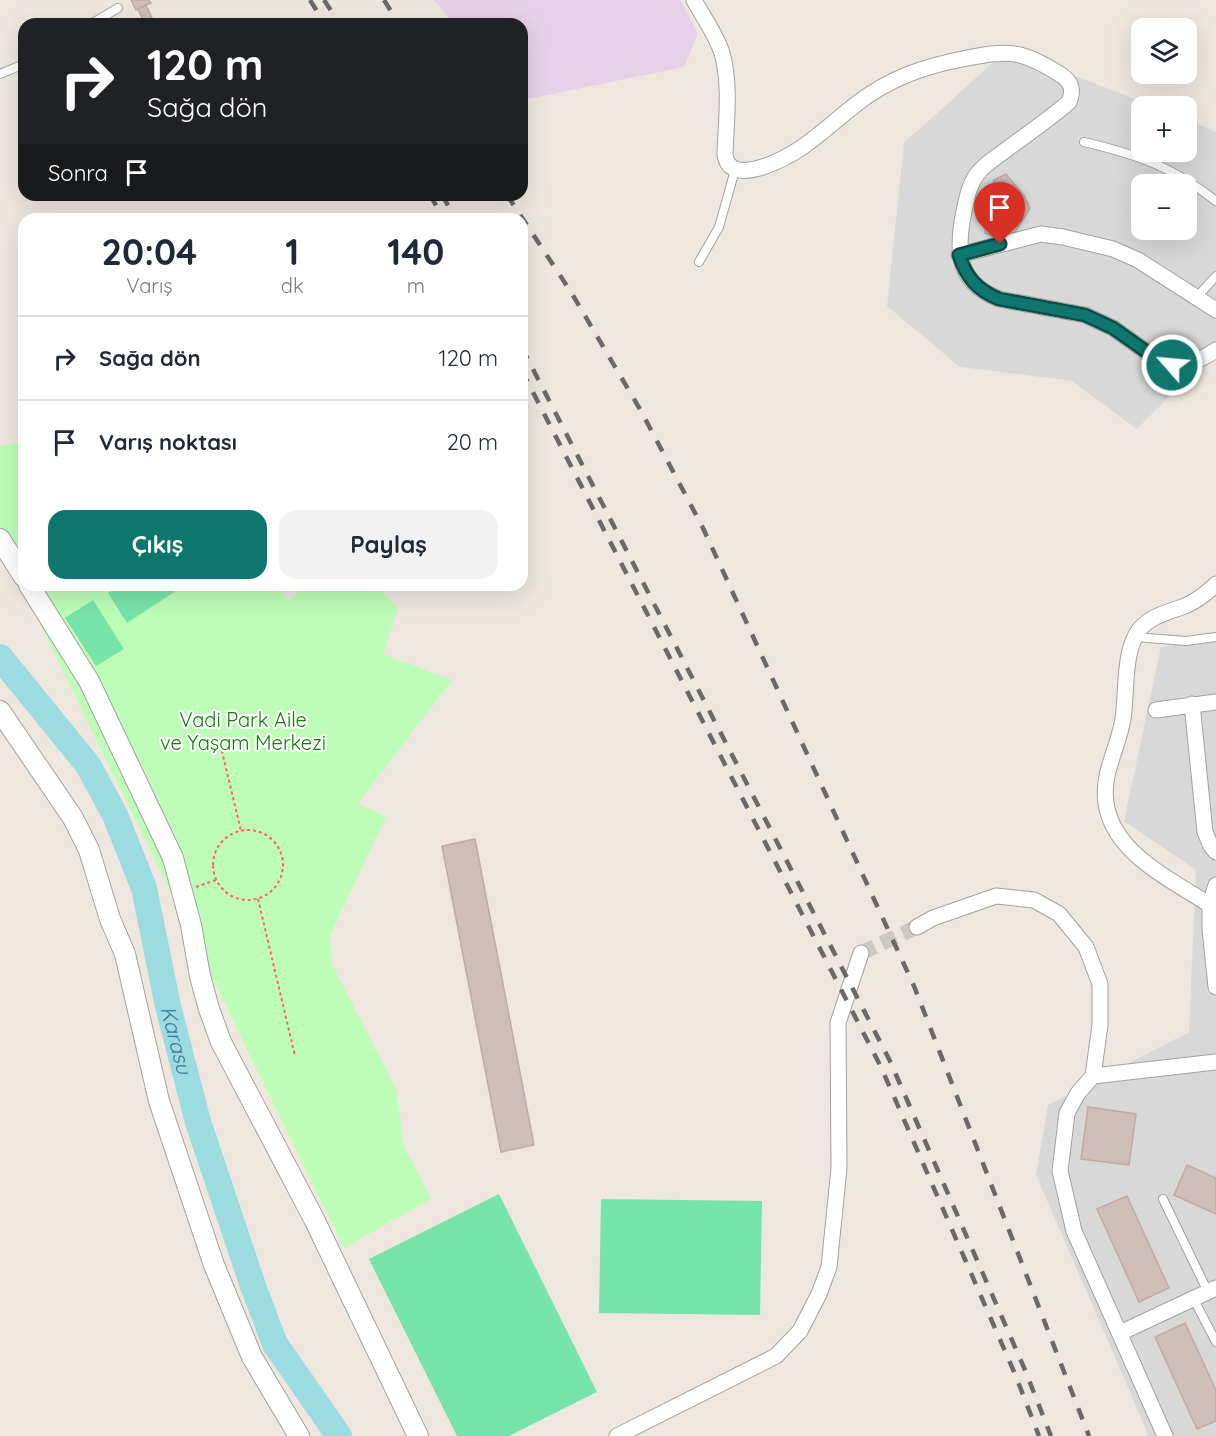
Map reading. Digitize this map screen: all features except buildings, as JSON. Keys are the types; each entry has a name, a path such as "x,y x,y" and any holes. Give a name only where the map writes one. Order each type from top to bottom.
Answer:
{"street":[{"path":"693,0 717,40 725,66 725,154 726,161 735,170 753,169 786,157 873,92 933,64 1003,52 1021,54 1034,58 1069,81 1072,89 1069,102 984,166 977,174 968,193 959,255 969,279 987,294 999,299 1085,315 1099,320 1161,362 1172,365 1194,362 1216,350"},
{"path":"959,255 1041,234 1063,237 1113,249 1138,260 1216,310"},
{"path":"0,539 18,568"},
{"path":"1213,904 1138,858 1119,837 1109,813 1106,790 1107,777 1123,720 1126,680 1131,646 1135,637 1146,623 1200,598 1216,584"},
{"path":"33,591 89,681 173,858 191,926 200,976 221,1042 315,1221 418,1436"},
{"path":"1156,710 1216,702"},
{"path":"1192,704 1205,832 1216,852"},
{"path":"0,711 73,818 89,850 110,919 124,954 159,1101 214,1265 252,1357 299,1436"},
{"path":"1216,885 1213,904 1216,978"},
{"path":"917,927 933,918 996,896 1034,900 1059,915 1086,947 1100,984 1100,1025 1093,1076 1078,1093 1067,1113 1060,1171 1074,1231 1165,1436"},
{"path":"617,1436 776,1356 800,1331 829,1267 839,1168 838,1023 861,953"},
{"path":"1093,1076 1216,1062"},
{"path":"1120,1333 1212,1290"}],"lane":[{"path":"101,18 118,8"},
{"path":"0,74 18,66"},
{"path":"1084,142 1148,159 1181,176 1216,201"},
{"path":"699,262 719,226 735,170"},
{"path":"1196,298 1216,276"},
{"path":"1135,637 1186,641 1216,638"},
{"path":"1163,1199 1212,1290"},
{"path":"1193,1298 1216,1342"}],"path":[{"path":"219,739 241,831"},
{"path":"241,831 256,831 267,835 282,853 284,864 277,886 269,894 247,901 236,899 226,893 216,880 213,861 216,850 223,840 241,831"},
{"path":"182,892 216,880"},
{"path":"258,899 295,1056"}],"shaded area":[{"path":"433,0 680,0 698,34 684,67 528,99 528,18 450,18"},
{"path":"1007,50 1131,97 1131,162 1197,162 1197,123 1216,132 1216,350 1137,429 1072,381 960,367 887,306 904,143"},
{"path":"1216,637 1216,1436 1149,1436 1036,1175 1048,1105 1189,1032 1196,870 1124,821 1161,647"}],"green space":[{"name":"Vadi Park Aile ve Yaşam Merkezi","path":"18,444 18,579 0,542 0,446"},
{"name":"Vadi Park Aile ve Yaşam Merkezi","path":"24,591 282,591 289,601 299,591 381,591 398,608 383,654 452,680 358,803 386,817 330,935 332,964 397,1091 403,1144 431,1199 344,1248"},
{"path":"111,591 176,591 127,623 108,593"},
{"path":"93,600 124,649 96,666 65,618"},
{"path":"499,1194 597,1392 509,1436 457,1436 369,1259"},
{"path":"601,1199 762,1201 760,1315 599,1313"}],"waterway":[{"name":"Karasu","path":"0,657 88,765 115,815 144,888 168,1006 198,1122 253,1286 275,1344 339,1436"}],"tunnel":[{"path":"861,953 917,927"}],"railway":[{"path":"310,0 321,18"},
{"path":"324,0 336,18"},
{"path":"384,0 395,18"},
{"path":"434,201 440,213"},
{"path":"446,201 452,213"},
{"path":"511,201 519,213"},
{"path":"528,227 571,292 641,411 703,528 914,986 1089,1436"},
{"path":"528,360 890,1061 1025,1370 1051,1436"},
{"path":"528,383 881,1067 1015,1374 1039,1436"}],"route":[{"path":"1000,244 959,255 969,279 977,287 999,299 1085,315 1099,320 1161,362 1172,365"}]}
